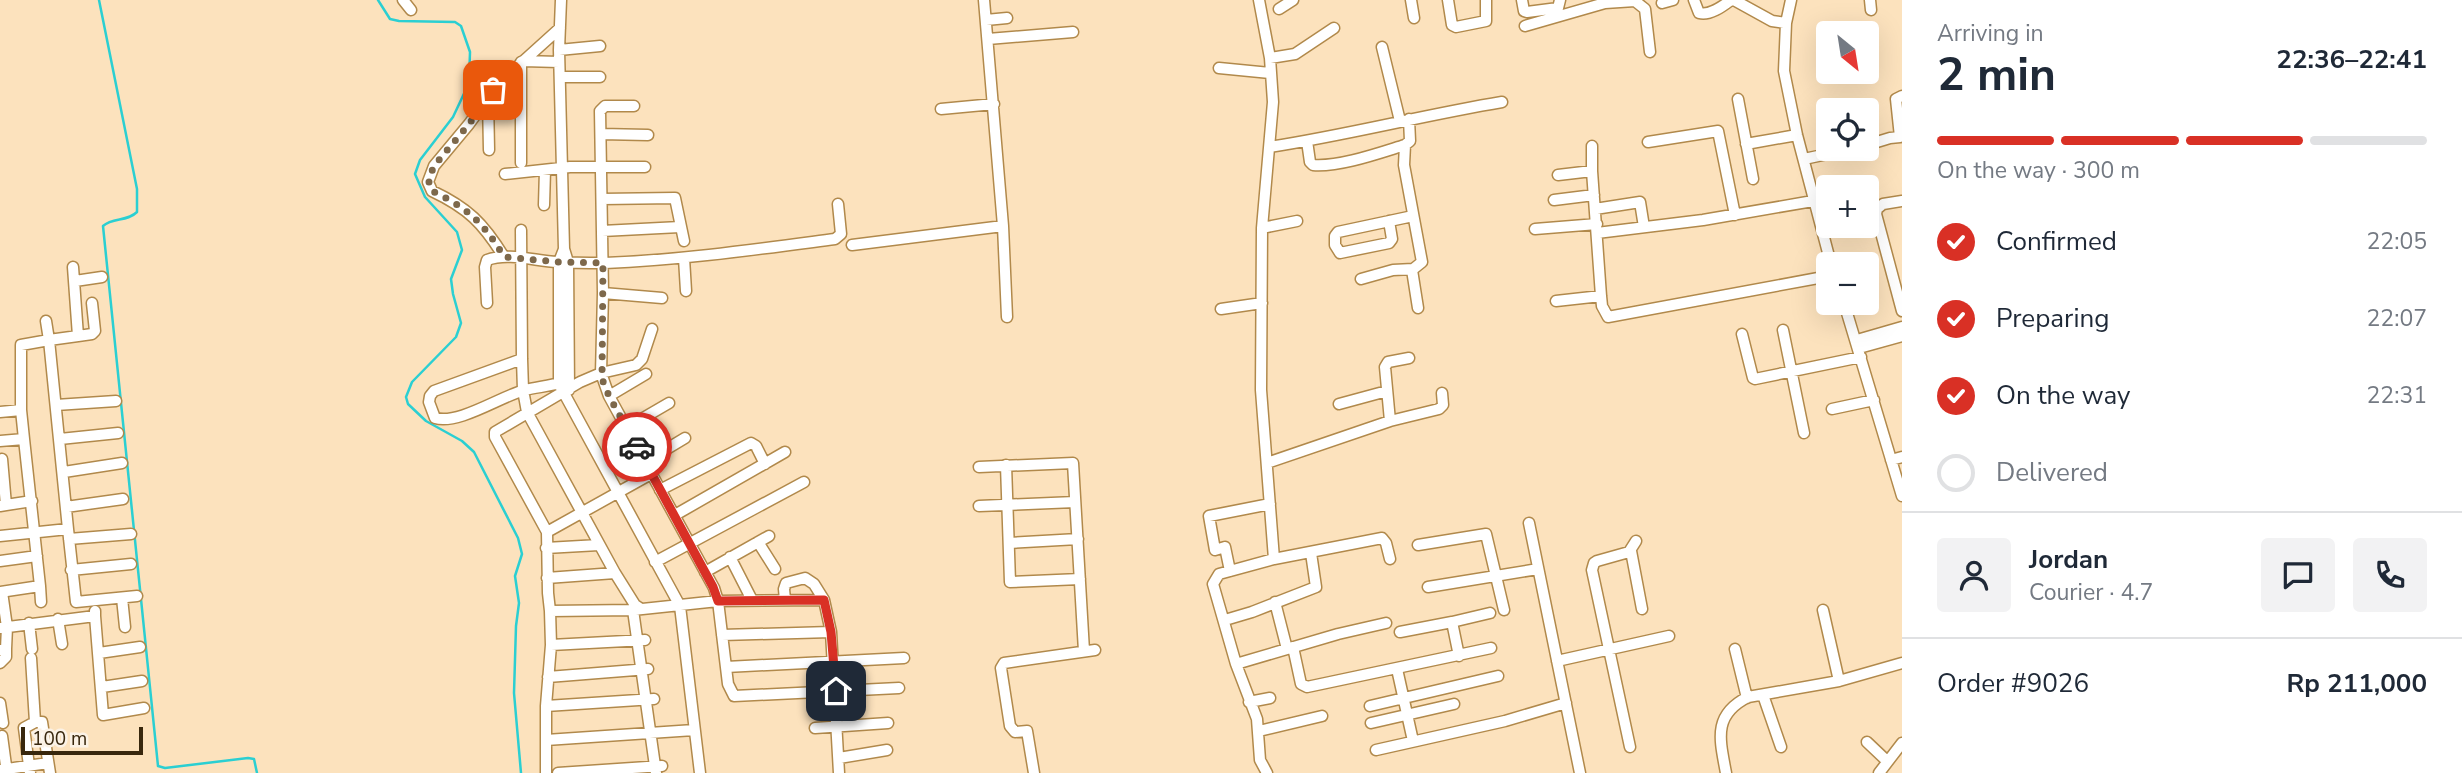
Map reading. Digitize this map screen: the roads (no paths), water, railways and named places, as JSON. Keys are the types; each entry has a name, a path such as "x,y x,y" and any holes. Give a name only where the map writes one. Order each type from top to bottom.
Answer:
{"street":[{"path":"403,0 411,9"},
{"path":"984,0 1003,226 1007,317"},
{"path":"1259,0 1270,58 1273,102 1262,228 1261,390 1274,559"},
{"path":"1279,9 1293,0"},
{"path":"1411,0 1414,18"},
{"path":"1448,0 1452,25 1456,27 1486,21 1486,0"},
{"path":"1522,0 1524,11 1527,12 1558,8 1560,0"},
{"path":"1694,0 1698,11 1704,14 1733,0 1772,21 1786,23"},
{"path":"1791,0 1786,23 1784,71 1797,135 1828,252"},
{"path":"1525,26 1604,1 1635,1 1645,9 1650,52"},
{"path":"558,2 565,388 617,493 680,606 700,773"},
{"path":"986,20 1007,18"},
{"path":"504,257 475,216 432,191 428,183 434,166 498,83 560,28"},
{"path":"1270,58 1296,54 1335,28"},
{"path":"988,39 1073,32"},
{"path":"522,61 600,46"},
{"path":"1307,141 1310,162 1313,165 1321,165 1405,145 1410,141 1382,47"},
{"path":"521,163 522,61"},
{"path":"1219,68 1270,73"},
{"path":"560,77 600,77"},
{"path":"1879,141 1901,137 1896,99 1902,96"},
{"path":"488,99 489,150"},
{"path":"1738,99 1753,179"},
{"path":"1269,147 1502,102"},
{"path":"942,109 994,104"},
{"path":"634,106 601,108 601,373 609,396 675,515 718,601 730,692 734,696 899,688"},
{"path":"1648,142 1718,131 1735,215"},
{"path":"601,134 648,135"},
{"path":"1746,144 1797,135"},
{"path":"1361,279 1392,270 1413,269 1422,262 1404,165 1405,145"},
{"path":"1592,146 1601,296 1605,315 1611,318 1816,279"},
{"path":"1804,159 1816,156"},
{"path":"505,174 602,166 645,167"},
{"path":"544,205 545,170"},
{"path":"1558,175 1592,172"},
{"path":"1553,200 1594,195"},
{"path":"602,199 673,198 684,241"},
{"path":"1535,229 1644,227 1813,201"},
{"path":"1902,201 1878,206 1876,214 1902,311"},
{"path":"1595,209 1640,202 1644,227"},
{"path":"487,303 486,264 492,258 603,263 684,258 838,238 842,231 838,204"},
{"path":"1389,221 1392,239 1389,243 1340,253 1335,245 1338,232 1389,221 1413,216"},
{"path":"1262,228 1297,221"},
{"path":"852,245 1003,226"},
{"path":"602,231 680,227"},
{"path":"522,230 522,359 527,412 580,513 636,608 658,768 558,773"},
{"path":"684,258 686,291"},
{"path":"73,267 78,336"},
{"path":"1413,269 1418,308"},
{"path":"75,281 102,277"},
{"path":"603,293 662,298"},
{"path":"1556,301 1601,296"},
{"path":"41,602 36,532 21,410 22,345 92,334 95,331 92,303"},
{"path":"1221,309 1262,303"},
{"path":"1848,315 1874,400 1897,459 1902,496"},
{"path":"46,321 64,472 75,601 137,596"},
{"path":"1859,348 1902,327"},
{"path":"546,773 546,706 551,645 547,532 495,437 496,431 565,388 601,373 636,365 642,359 652,329"},
{"path":"1783,330 1804,433"},
{"path":"1742,334 1753,378 1759,379 1793,371 1902,335"},
{"path":"1390,421 1385,367 1388,362 1409,358"},
{"path":"522,359 434,391 429,402 434,416 439,420 472,412 523,390 565,388"},
{"path":"609,396 646,374"},
{"path":"1339,404 1387,391"},
{"path":"1268,463 1390,421 1442,407 1442,393"},
{"path":"1832,409 1874,400"},
{"path":"56,405 116,401"},
{"path":"626,428 670,403"},
{"path":"0,412 21,410"},
{"path":"60,439 118,433"},
{"path":"645,462 685,438"},
{"path":"0,441 24,439"},
{"path":"660,490 751,443 756,446 765,464"},
{"path":"675,515 785,452"},
{"path":"2,459 3,505 32,501"},
{"path":"64,472 122,463"},
{"path":"979,467 1073,463 1084,651"},
{"path":"1006,466 1010,582 1080,579"},
{"path":"547,532 652,474"},
{"path":"655,562 804,482"},
{"path":"65,507 123,499"},
{"path":"978,506 1075,502"},
{"path":"1230,571 1225,547 1215,550 1209,516 1270,504"},
{"path":"1528,523 1580,773"},
{"path":"0,536 36,532 131,534"},
{"path":"1418,545 1484,533 1487,536 1504,610"},
{"path":"705,572 769,536"},
{"path":"1267,773 1259,760 1257,719 1236,664 1213,584 1219,574 1274,559 1382,538 1390,559"},
{"path":"1009,543 1077,539"},
{"path":"758,542 775,569"},
{"path":"546,548 598,545"},
{"path":"1630,747 1592,566 1597,561 1634,546 1642,609"},
{"path":"1225,620 1316,587 1311,553"},
{"path":"0,561 37,556"},
{"path":"730,557 752,600"},
{"path":"71,570 131,564"},
{"path":"1428,587 1538,569"},
{"path":"547,578 615,573"},
{"path":"785,600 786,583 806,578 814,584 824,600 834,661 839,773"},
{"path":"0,663 6,657 3,650 1,592 40,586"},
{"path":"122,598 125,627"},
{"path":"550,611 680,606 718,601 824,600"},
{"path":"94,601 103,715 144,708"},
{"path":"1275,602 1301,684 1305,687 1491,648"},
{"path":"1823,610 1839,681"},
{"path":"1399,632 1490,613"},
{"path":"4,627 95,616"},
{"path":"58,619 62,643"},
{"path":"1452,622 1459,656"},
{"path":"29,623 35,722"},
{"path":"1236,664 1386,623"},
{"path":"722,635 831,632"},
{"path":"1557,662 1669,636"},
{"path":"551,645 642,640"},
{"path":"99,653 140,647"},
{"path":"1735,649 1746,698"},
{"path":"1034,773 1027,731 1015,732 1010,726 1001,668 1003,663 1095,650"},
{"path":"726,667 904,659"},
{"path":"1726,773 1721,727 1730,710 1746,698 1839,681 1902,663"},
{"path":"548,677 645,669"},
{"path":"1397,669 1413,741"},
{"path":"1370,706 1498,676"},
{"path":"102,687 142,681"},
{"path":"1763,695 1781,747"},
{"path":"1249,702 1270,698"},
{"path":"546,706 650,699"},
{"path":"1376,750 1566,703"},
{"path":"0,704 3,723"},
{"path":"1371,723 1454,704"},
{"path":"1259,731 1322,716"},
{"path":"2,736 4,771 30,770 49,768 43,723 35,722 24,728 30,770"},
{"path":"815,728 888,723"},
{"path":"546,740 694,730"},
{"path":"1867,742 1887,761"},
{"path":"1879,773 1902,743"},
{"path":"839,758 887,750"}],"waterway":[{"path":"99,0 137,189 137,212 103,226 158,766 165,768 248,758 254,759 257,773"},
{"path":"378,0 390,19 455,22 461,26 470,52 469,83 453,117 420,160 415,174 425,197 457,232 462,250 451,279 461,323 456,337 412,382 406,397 408,404 426,421 462,441 474,452 518,538 522,554 515,576 519,603 514,693 521,773"}]}
